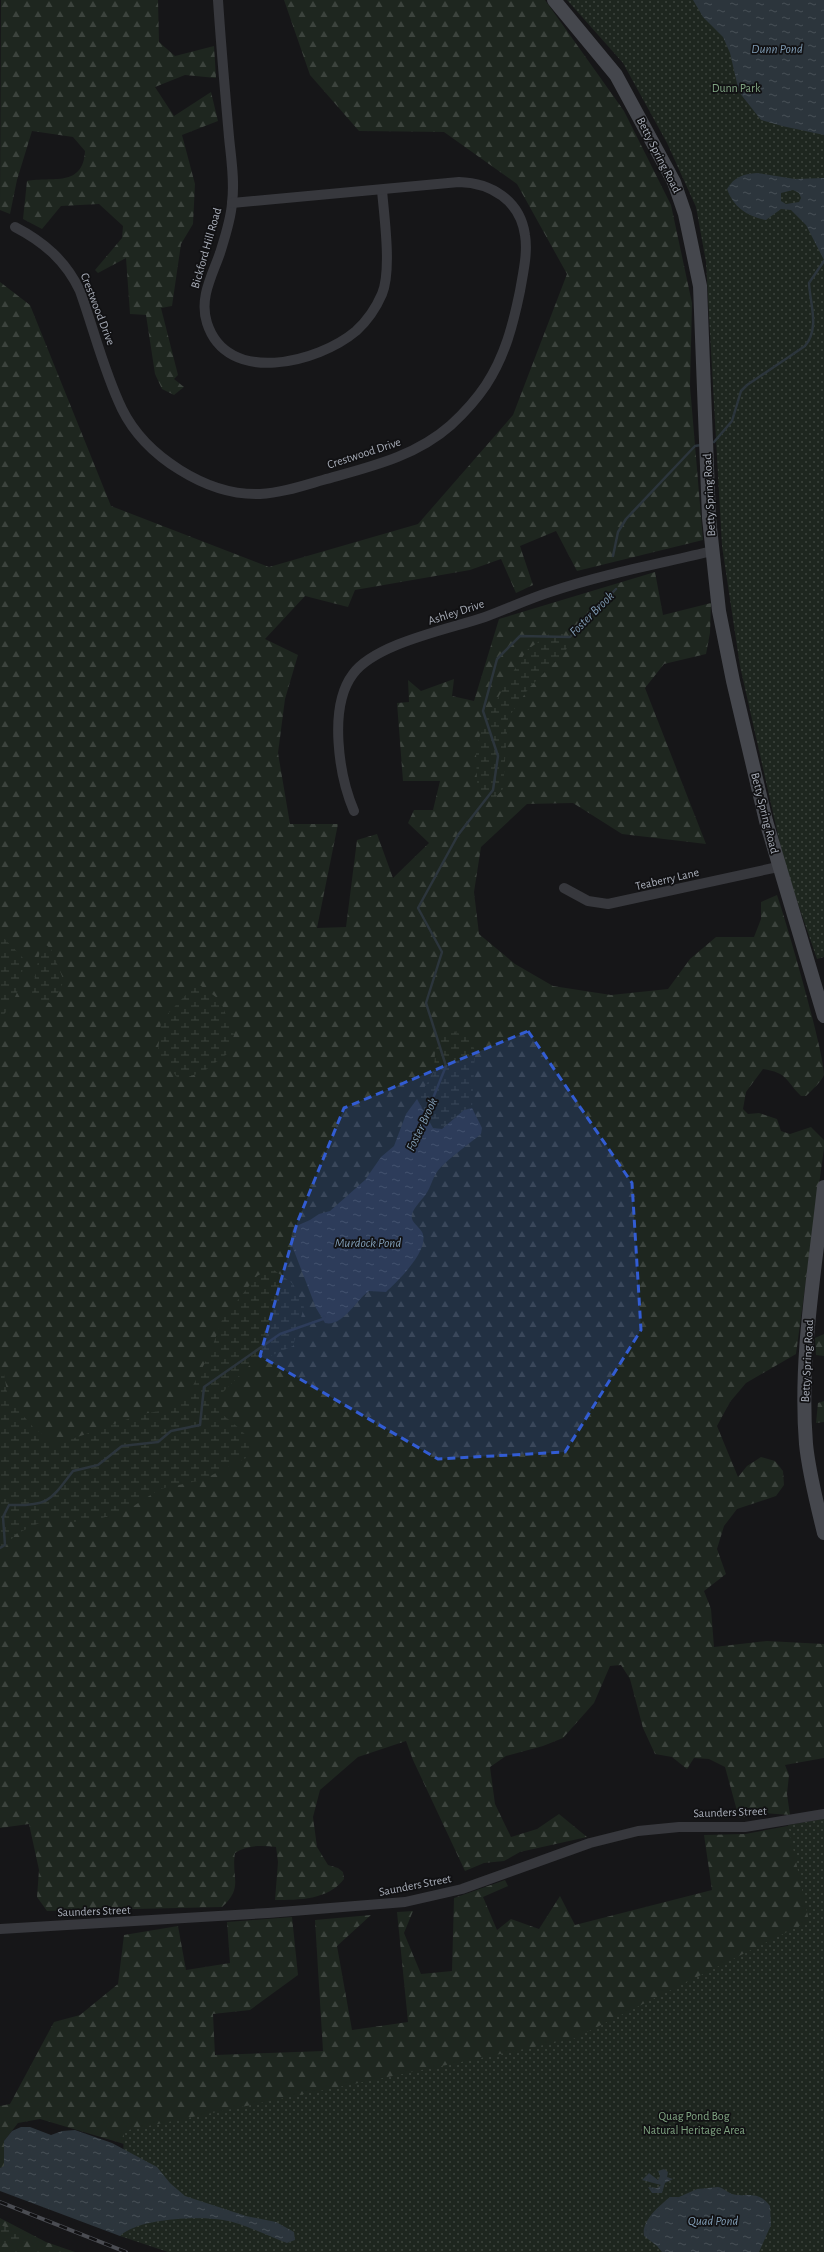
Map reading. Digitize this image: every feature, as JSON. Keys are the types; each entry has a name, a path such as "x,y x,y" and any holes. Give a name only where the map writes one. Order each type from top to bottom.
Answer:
{"street":[{"name":"Bickford Hill Road","path":"218,0 233,182 232,203 222,245 206,290 204,306 207,322 218,342 232,354 250,362 278,362 315,353 340,342 356,331 373,311 382,293 386,280 382,190"},
{"name":"Betty Spring Road","path":"554,0 616,75 680,197 700,286 712,551 719,611 729,663 758,790 778,867 824,1016"},
{"name":"Crestwood Drive","path":"15,227 38,240 69,269 80,291 122,408 136,430 154,449 190,476 214,487 240,493 258,494 285,491 391,461 423,446 437,436 466,410 486,385 501,356 513,326 524,269 526,241 521,222 507,200 488,186 473,182 430,183 382,190 232,203"},
{"name":"Ashley Drive","path":"354,812 346,792 341,767 339,721 348,683 361,666 393,647 485,617 550,592 603,576 712,551"},
{"name":"Teaberry Lane","path":"564,888 588,901 608,904 647,897 778,867"},
{"name":"Betty Spring Road","path":"824,1187 806,1343 804,1396 808,1461 824,1533"},
{"name":"Saunders Street","path":"0,1930 268,1913 405,1902 462,1889 590,1843 638,1831 679,1827 746,1827 824,1814"}],"highlighted area":[{"path":"528,1031 632,1183 641,1330 565,1452 438,1459 260,1356 297,1223 344,1108"}],"green space":[{"path":"1,0 158,0 159,42 175,56 214,46 216,78 185,75 155,87 174,116 211,92 218,121 182,135 195,184 193,224 181,244 172,306 161,308 178,375 174,379 184,387 174,395 162,389 155,374 146,315 130,314 126,258 98,273 95,270 122,238 123,226 99,204 61,206 42,229 23,219 27,181 65,178 79,171 83,163 85,151 73,137 32,131 17,180 10,214 0,210"},
{"path":"284,0 545,0 624,111 671,205 692,303 690,386 703,540 577,571 556,531 520,546 533,585 516,593 501,559 470,570 355,590 348,607 305,596 265,639 298,655 285,699 278,753 290,824 338,824 317,928 346,927 357,840 377,834 393,878 429,843 408,823 414,810 433,810 440,781 403,781 397,703 409,702 408,680 421,691 454,679 452,696 474,701 499,619 655,572 663,615 711,603 710,633 706,654 664,664 645,688 706,844 622,834 573,803 527,804 481,847 474,892 479,934 515,964 553,986 611,995 668,989 690,959 716,937 754,937 761,919 761,902 777,895 789,932 812,1016 824,1075 819,1083 806,1096 801,1096 782,1075 763,1069 746,1092 743,1109 748,1114 759,1113 777,1119 781,1131 790,1134 811,1127 824,1140 824,1148 796,1354 746,1383 730,1402 717,1426 738,1477 747,1466 761,1457 775,1461 783,1471 784,1485 776,1496 737,1509 724,1526 717,1549 726,1574 704,1591 711,1609 714,1647 767,1641 824,1644 824,1758 785,1765 789,1775 787,1794 790,1815 763,1813 739,1818 725,1767 709,1759 694,1758 687,1769 672,1757 655,1754 643,1728 630,1679 621,1665 610,1666 594,1703 563,1738 543,1746 506,1756 490,1767 495,1804 511,1837 537,1829 559,1814 587,1837 520,1852 504,1861 484,1863 465,1871 413,1760 406,1741 358,1757 320,1790 313,1817 317,1847 328,1865 338,1868 343,1872 344,1879 330,1891 321,1895 303,1899 275,1900 278,1862 276,1847 255,1846 244,1848 235,1853 235,1888 229,1900 222,1907 47,1911 37,1897 39,1870 29,1824 0,1828 0,282 30,305 111,506 269,567 418,524 513,415 567,274 517,184 444,132 359,131 310,75"},
{"name":"Dunn Park","path":"567,0 824,0 824,957 817,959 785,866 740,666 722,546 706,262 696,207 667,143 623,63"},
{"path":"552,632 563,634 570,644 563,654 529,688 508,718 503,789 495,798 485,799 479,793 477,782 476,752 482,727 506,683 527,650"},
{"path":"0,934 23,958 23,968 18,991 0,1020"},
{"path":"45,944 51,949 64,981 52,1004 31,998 40,950"},
{"path":"197,983 220,1000 234,1035 227,1054 203,1072 179,1080 158,1052 161,1021"},
{"path":"453,1031 470,1038 475,1051 472,1108 464,1110 441,1129 433,1128 417,1099 434,1072 435,1052 442,1035"},
{"path":"271,1268 292,1283 304,1307 293,1346 250,1365 219,1396 222,1414 240,1429 252,1442 250,1456 202,1480 160,1489 132,1507 100,1519 74,1522 50,1518 16,1534 0,1553 0,1367 3,1368 8,1398 33,1427 55,1445 142,1414 160,1411 188,1395 210,1353 222,1320 257,1276"},
{"path":"824,1334 824,1356 816,1355 815,1338"},
{"path":"824,1401 824,1422 816,1423 818,1403"},
{"path":"824,1819 824,2252 605,2252 326,2204 40,2119 18,2123 4,2141 4,2167 0,2168 0,2106 10,2104 54,2022 80,2015 118,1984 124,1935 178,1926 186,1970 230,1963 227,1922 292,1917 298,1975 250,2010 213,2014 215,2055 323,2051 315,1920 371,1915 337,1946 352,2030 408,2022 397,1912 413,1911 404,1933 421,1974 452,1971 454,1898 505,1880 508,1886 483,1897 497,1930 511,1919 539,1929 560,1896 575,1925 712,1890 704,1835 745,1834"},
{"name":"Quag Pond Bog Natural Heritage Area","path":"824,1819 824,2252 168,2252 120,2236 124,2131 573,2039 809,1921 788,1825"},
{"path":"0,2218 46,2242 75,2252 0,2252"},
{"path":"0,2225 23,2233 26,2241 0,2244"}],"water":[{"name":"Dunn Pond","path":"693,0 824,0 824,135 761,120 739,92 730,53 723,37 703,17"},
{"path":"752,173 795,179 824,178 824,260 806,225 791,210 781,209 766,220 747,214 737,206 727,189 739,177","holes":["793,190 799,193 801,198 799,202 786,204 781,201 781,193"]},
{"name":"Murdock Pond","path":"417,1099 433,1128 442,1129 464,1110 472,1108 482,1128 481,1134 441,1168 435,1175 428,1191 413,1211 412,1219 422,1232 424,1239 418,1256 405,1273 386,1292 369,1291 338,1321 325,1323 316,1308 291,1243 294,1227 319,1214 330,1211 365,1180 381,1157 394,1146 406,1114"},
{"path":"21,2127 30,2127 51,2135 62,2131 75,2130 112,2143 157,2167 170,2183 185,2196 246,2216 276,2222 294,2232 295,2240 287,2243 231,2222 199,2218 154,2222 141,2225 120,2236 0,2191 0,2168 4,2166 4,2141 12,2131"},
{"path":"664,2169 668,2172 667,2177 673,2179 665,2183 662,2193 652,2193 648,2187 657,2188 661,2185 642,2180 649,2173 658,2180 660,2176 658,2171"},
{"name":"Quad Pond","path":"718,2187 732,2194 756,2196 761,2198 770,2206 771,2225 759,2252 662,2252 644,2236 645,2225 648,2219 656,2209 670,2197 679,2197 697,2189"}],"waterway":[{"name":"Foster Brook","path":"714,442 732,421 741,391 747,385 805,346 810,339 813,316 809,283 824,261"},
{"name":"Foster Brook","path":"613,556 618,532 626,519 695,446 701,445"},
{"name":"Foster Brook","path":"425,1118 446,1066 426,1003 442,952 418,908 458,835 493,790 498,756 483,711 497,659 520,636 570,637 616,589"},
{"name":"Foster Brook","path":"0,1548 5,1545 3,1517 9,1505 41,1503 47,1500 59,1489 73,1471 98,1465 122,1446 158,1442 171,1431 200,1425 204,1387 280,1334 323,1319 324,1317"}],"railway":[{"path":"0,2202 126,2252"}]}
